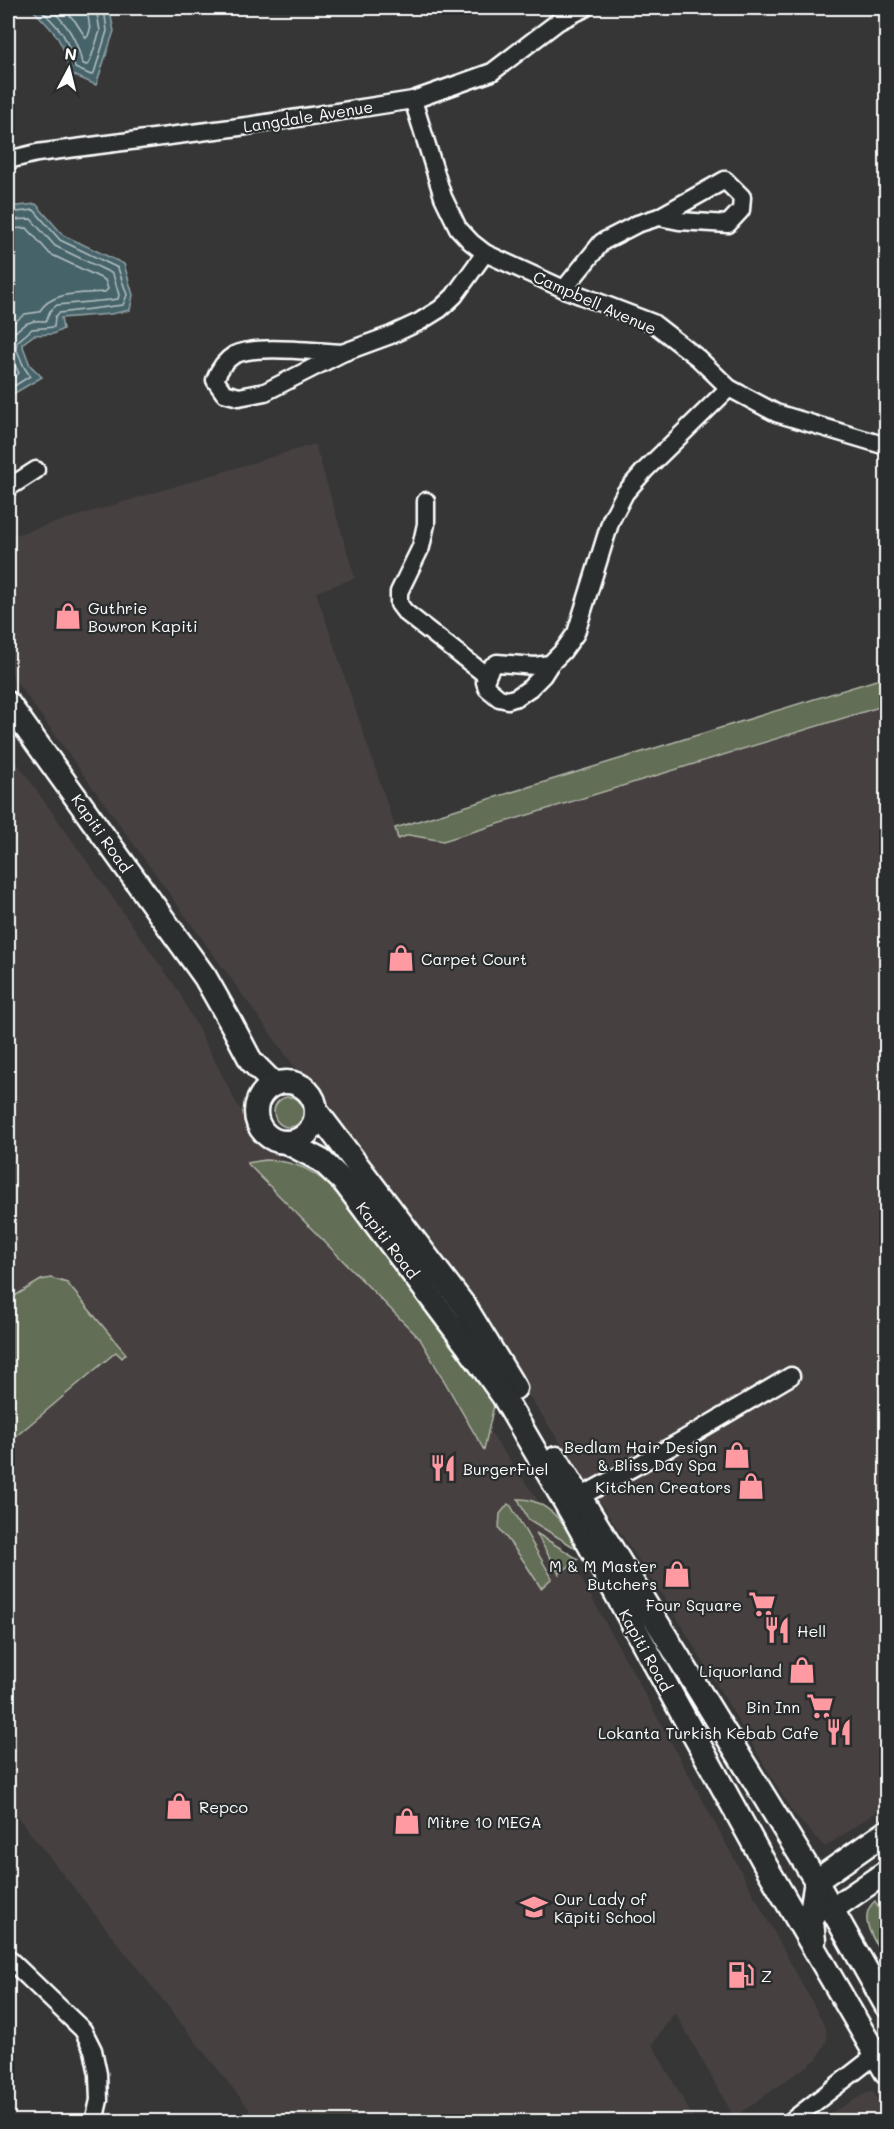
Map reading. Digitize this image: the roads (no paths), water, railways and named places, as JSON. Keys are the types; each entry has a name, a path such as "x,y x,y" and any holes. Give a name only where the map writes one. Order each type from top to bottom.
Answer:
{"main road":[{"name":"Kapiti Road","path":"8,703 205,977 251,1061 274,1084"},
{"path":"286,1082 303,1087 312,1095 317,1112 316,1120 308,1133 294,1141 274,1140 265,1133 257,1119 256,1110 261,1095 274,1084 286,1082"},
{"name":"Kapiti Road","path":"317,1112 466,1308 573,1501 771,1874 883,2059"},
{"name":"Kapiti Road","path":"286,1142 322,1161 344,1182 503,1396 573,1501 816,1881 821,1907 886,2005"},
{"path":"466,1308 468,1347"},
{"path":"821,1907 884,1874 880,1845 886,1832"},
{"path":"816,1881 886,1832"},
{"path":"771,1874 787,1889 821,1907"},
{"path":"819,1956 814,1940 821,1907"}],"street":[{"name":"Langdale Avenue","path":"8,160 37,153 247,126 413,100 492,72 559,21 585,8"},
{"name":"Campbell Avenue","path":"413,100 443,197 458,228 485,253 564,289 652,323 698,358 729,388 776,413 886,446"},
{"path":"564,289 602,242 638,224 659,217"},
{"path":"342,353 245,351 232,356 223,364 215,380 224,393 239,397 265,392 342,353 391,335 440,309 454,296 485,253"},
{"path":"550,664 535,666 497,663 491,667 485,682 491,693 499,698 508,699 530,688 563,651 576,633 611,520 626,493 645,470 729,388"},
{"path":"8,488 36,470"},
{"path":"426,501 426,524 421,547 399,592 399,604 405,612 487,676"},
{"path":"573,1501 792,1376"},
{"path":"8,1958 83,2030 93,2050 98,2074 99,2100 94,2121"},
{"path":"790,2121 883,2059"}],"water":[{"path":"31,8 109,8 114,31 96,85 69,73 57,36"},
{"path":"36,204 63,235 124,264 133,295 130,310 61,318 63,329 53,334 34,335 22,344 30,365 42,377 8,397 8,207"}],"place":[{"name":"Guthrie Bowron Kapiti","path":"68,616"},
{"name":"Carpet Court","path":"401,958"},
{"name":"Bedlam Hair Design & Bliss Day Spa","path":"737,1455"},
{"name":"BurgerFuel","path":"443,1468"},
{"name":"Kitchen Creators","path":"751,1486"},
{"name":"M & M Master Butchers","path":"677,1574"},
{"name":"Four Square","path":"762,1604"},
{"name":"Hell","path":"777,1630"},
{"name":"Liquorland","path":"802,1670"},
{"name":"Bin Inn","path":"820,1706"},
{"name":"Lokanta Turkish Kebab Cafe","path":"839,1732"},
{"name":"Repco","path":"179,1806"},
{"name":"Mitre 10 MEGA","path":"407,1821"},
{"name":"Our Lady of Kāpiti School","path":"534,1907"},
{"name":"Z","path":"741,1975"}]}
